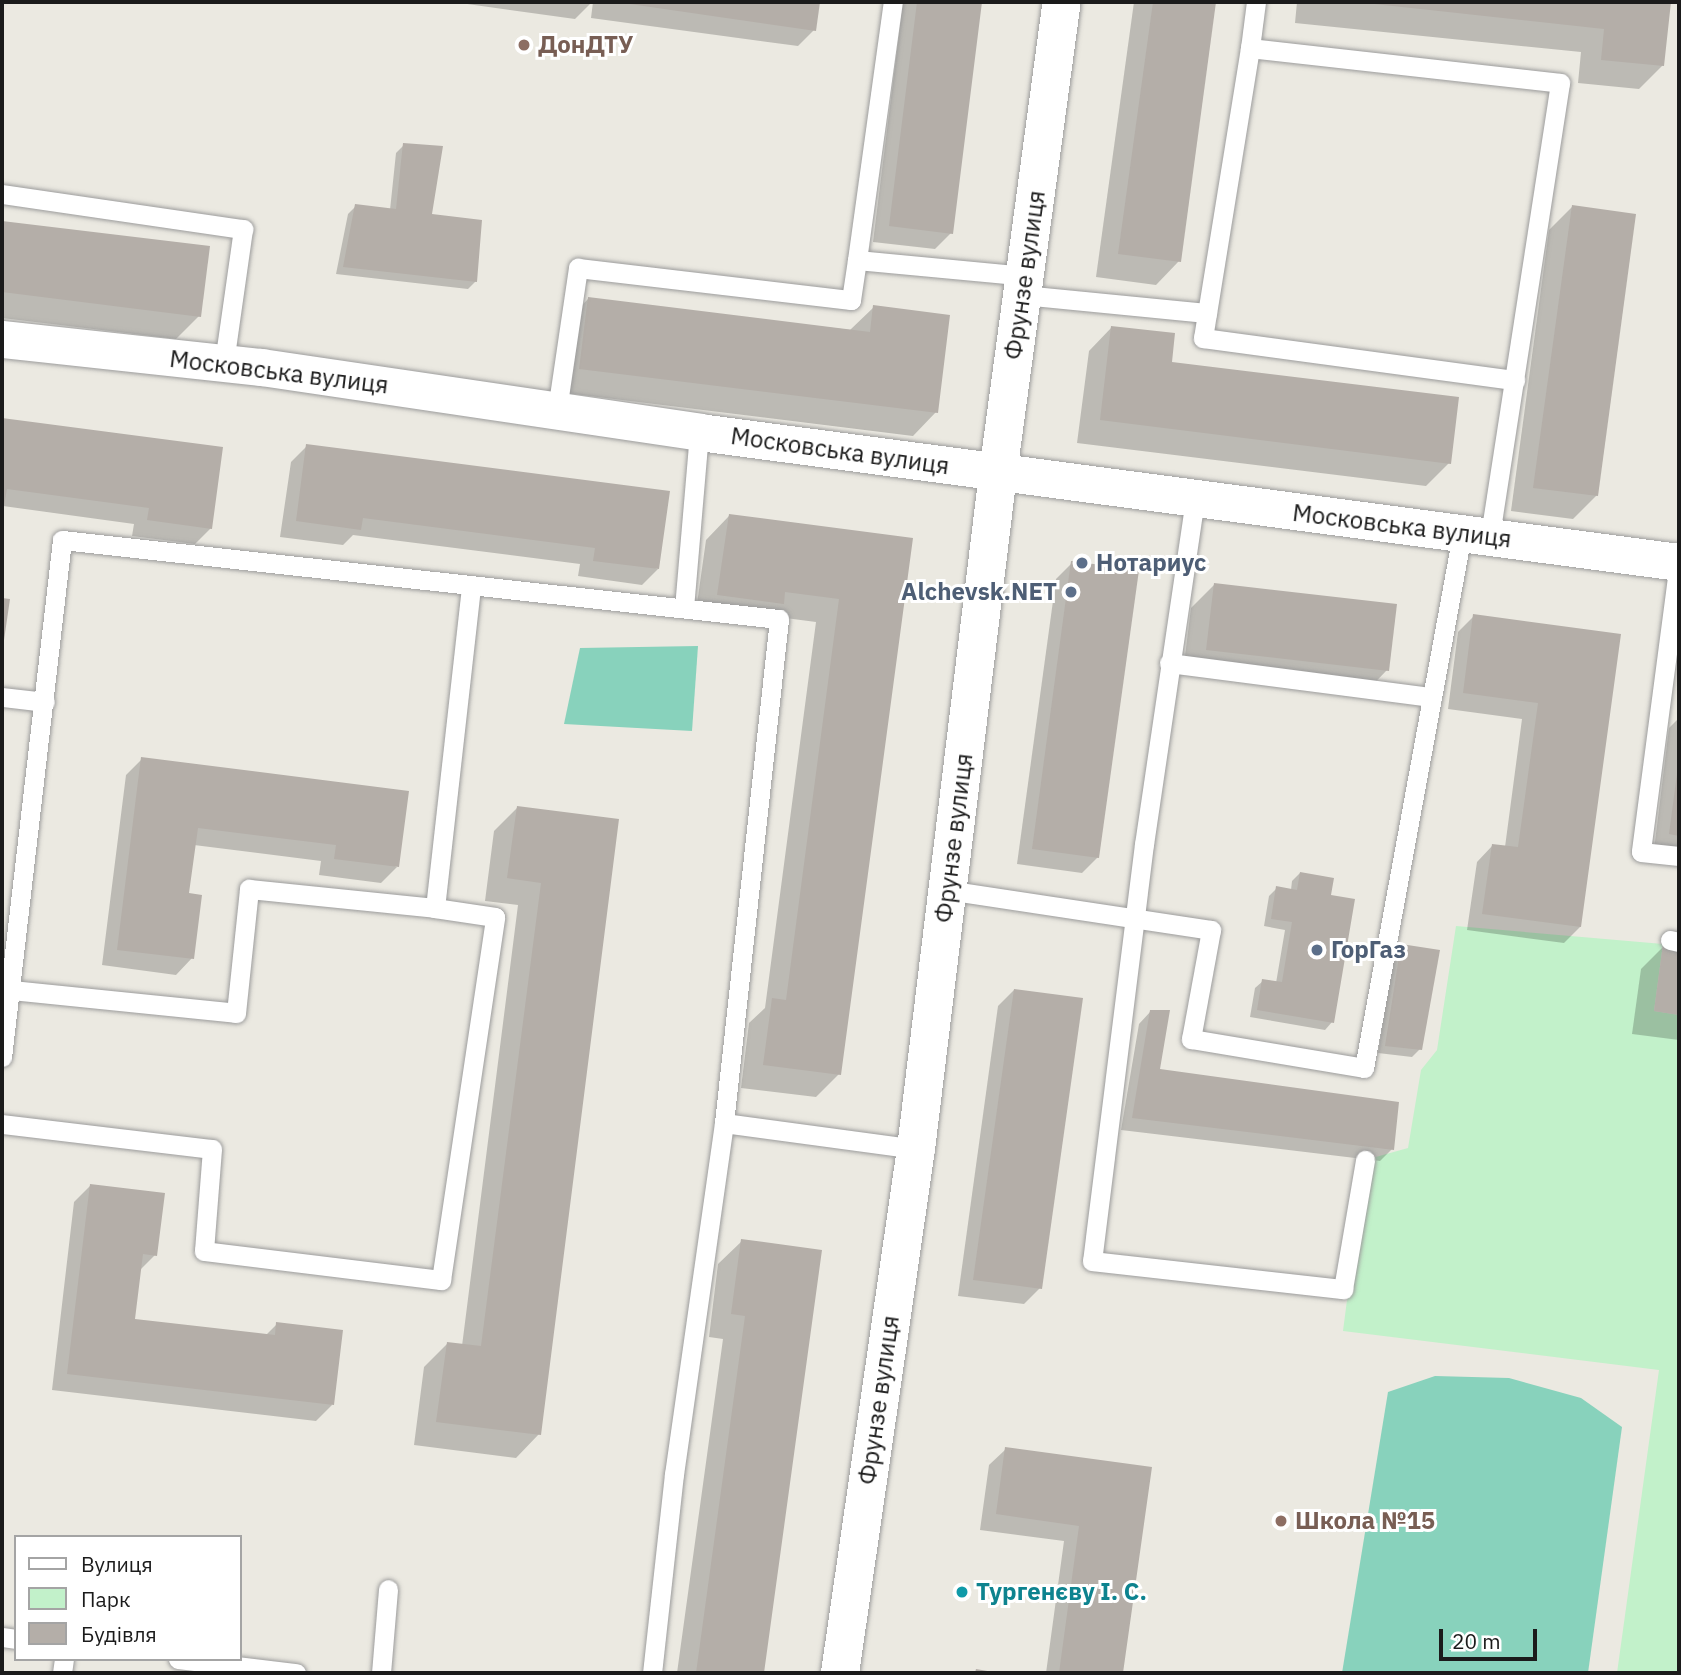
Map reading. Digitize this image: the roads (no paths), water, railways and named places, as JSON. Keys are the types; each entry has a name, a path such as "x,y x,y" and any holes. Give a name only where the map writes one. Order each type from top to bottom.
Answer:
{"street":[{"name":"Фрунзе вулиця","path":"840,1673 915,1149 999,473 1062,2"},
{"name":"Московська вулиця","path":"2,339 224,363 699,432 1679,562"}],"lane":[{"path":"557,410 578,268 850,300 893,2"},
{"path":"1256,2 1203,338 1515,380"},
{"path":"947,890 1211,930 1191,1039 1364,1068 1432,698 1515,380 1560,83 1250,48"},
{"path":"2,194 243,229 224,363"},
{"path":"857,260 1207,313"},
{"path":"684,608 699,432"},
{"path":"1195,499 1169,663 1092,1261 1342,1289 1365,1160"},
{"path":"2,1057 62,540 779,619 724,1123 674,1474 652,1673"},
{"path":"1679,562 1641,852 1679,856"},
{"path":"435,908 471,586"},
{"path":"1169,663 1432,698"},
{"path":"2,697 45,702"},
{"path":"2,1124 212,1149 204,1251 441,1280 495,917 435,908 249,889 236,1013 11,990"},
{"path":"724,1123 915,1149"},
{"path":"381,1673 388,1589"},
{"path":"195,1661 296,1673"}],"place":[{"name":"ДонДТУ","path":"524,45"},
{"name":"Нотариус","path":"1082,563"},
{"name":"Alchevsk.NET","path":"1071,592"},
{"name":"ГорГаз","path":"1317,950"},
{"name":"Школа №15","path":"1281,1521"},
{"name":"Тургенєву І. С.","path":"962,1592"}]}
